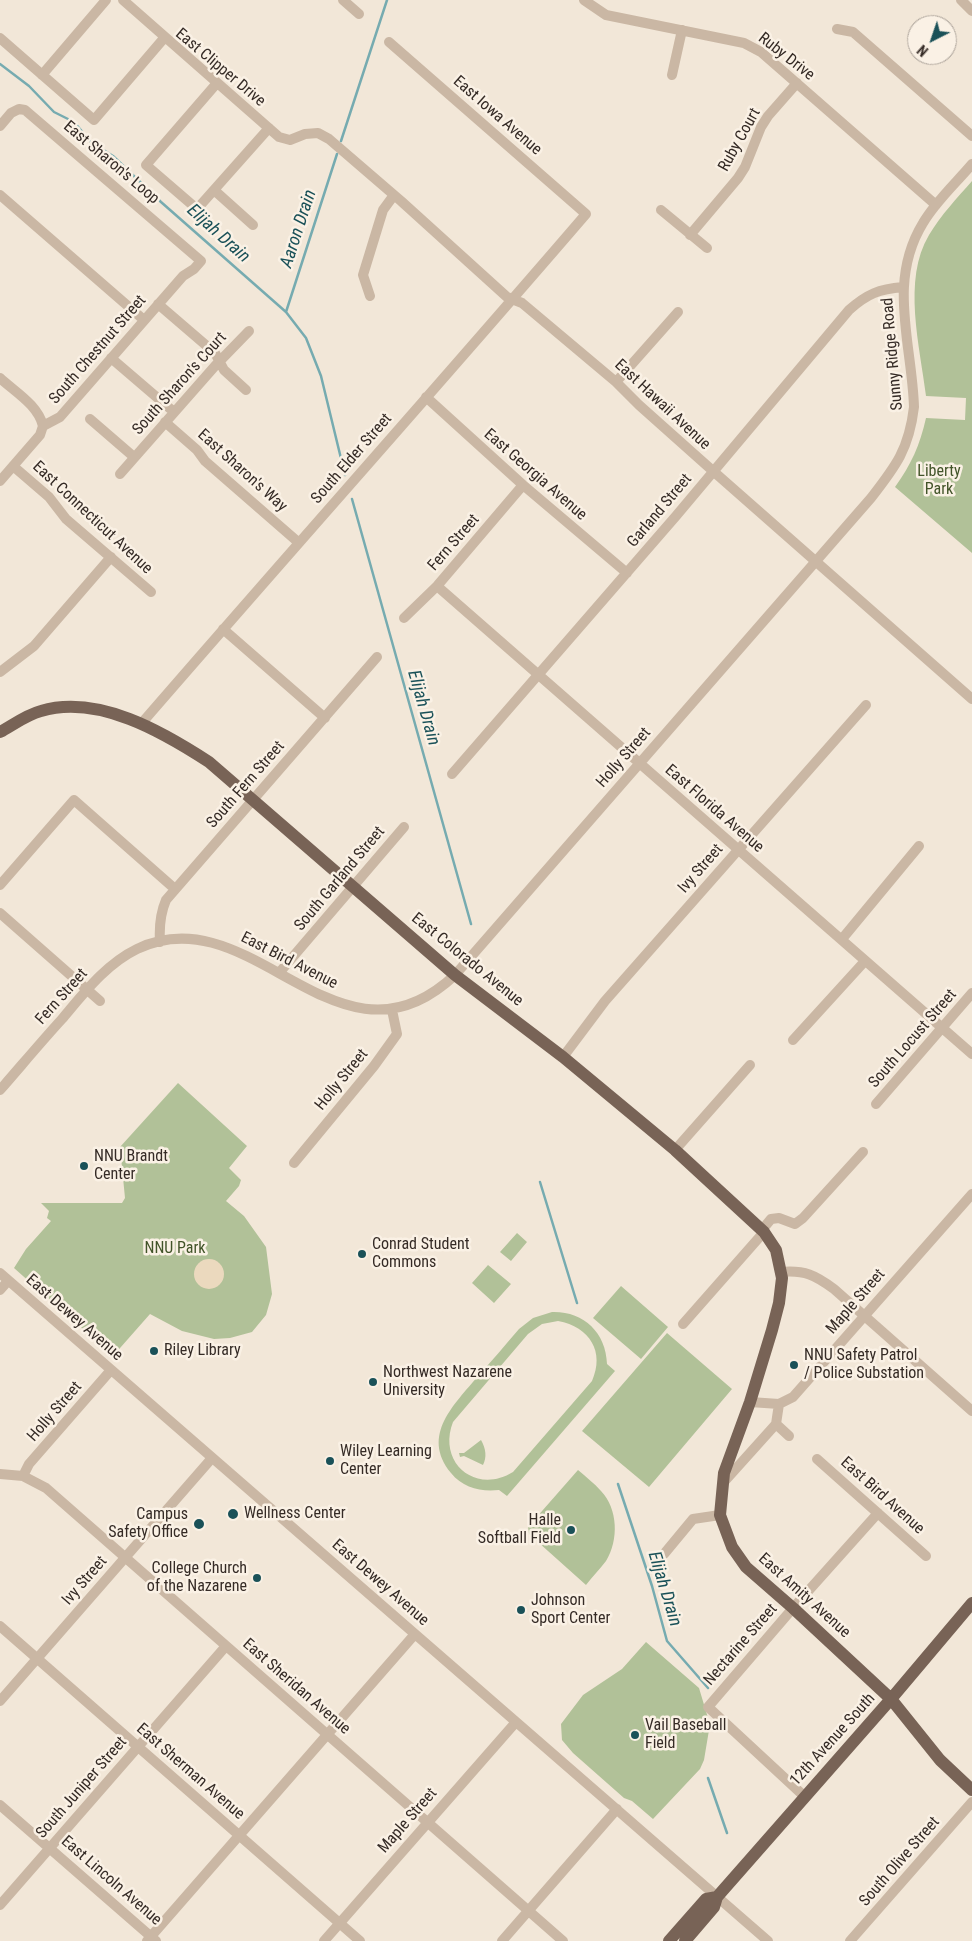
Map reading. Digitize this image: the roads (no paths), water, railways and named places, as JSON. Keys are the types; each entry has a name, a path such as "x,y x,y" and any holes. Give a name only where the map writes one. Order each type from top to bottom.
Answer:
{"main road":[{"name":"East Colorado Avenue","path":"0,732 40,711 59,707 93,709 142,724 209,762 455,975 563,1057 676,1150 763,1231"},
{"path":"720,1515 724,1473 750,1402 779,1303 781,1272 776,1250 763,1231"},
{"name":"East Amity Avenue","path":"720,1515 732,1547 746,1568 793,1608 891,1699 940,1760 972,1790"},
{"name":"12th Avenue South","path":"685,1941 714,1907 717,1897 891,1699 972,1603"},
{"name":"12th Avenue South","path":"669,1941 706,1899 717,1897"}],"street":[{"path":"42,75 106,0"},
{"path":"123,0 165,37"},
{"path":"343,0 359,14"},
{"name":"Ruby Drive","path":"584,0 606,15 744,43 761,52 936,205"},
{"path":"962,0 972,11"},
{"path":"837,29 853,32 972,136"},
{"path":"672,75 682,30"},
{"name":"East Clipper Drive","path":"0,38 94,120 165,37 279,137 290,140 305,134 318,133 328,139"},
{"name":"East Iowa Avenue","path":"389,42 586,214"},
{"path":"217,83 146,165 197,209 269,128"},
{"name":"Ruby Court","path":"690,235 738,178 745,167 761,127 796,83"},
{"name":"East Sharon's Loop","path":"0,126 11,113 19,109 25,110 201,261"},
{"name":"East Hawaii Avenue","path":"328,139 508,297 522,303 616,382 713,471 972,699"},
{"name":"Sunny Ridge Road","path":"816,561 871,498 896,465 906,447 912,427 914,407 903,286 906,259 924,221 972,164"},
{"path":"214,190 253,225"},
{"path":"0,195 144,320"},
{"path":"370,296 363,275 383,210 394,195"},
{"path":"661,210 706,248"},
{"name":"South Elder Street","path":"142,724 298,542 444,379 586,214"},
{"name":"South Chestnut Street","path":"0,481 40,435 43,426 60,417 183,276 201,261"},
{"name":"Garland Street","path":"452,774 540,675 849,310 869,294 886,288 903,286"},
{"path":"158,304 215,353 224,370 246,390"},
{"path":"616,382 678,312"},
{"name":"South Sharon's Court","path":"120,474 249,330"},
{"path":"111,358 174,412"},
{"path":"0,378 36,409 41,417 43,426"},
{"name":"East Georgia Avenue","path":"426,398 523,485 627,573"},
{"name":"South Sharon's Court","path":"90,418 134,457"},
{"name":"East Sharon's Way","path":"165,422 197,450 205,461 298,542"},
{"name":"East Connecticut Avenue","path":"13,466 49,497 66,518 150,592"},
{"name":"Fern Street","path":"404,618 437,586 523,485"},
{"path":"0,672 34,646 111,557"},
{"name":"Holly Street","path":"455,975 816,561"},
{"name":"East Florida Avenue","path":"437,586 972,1054"},
{"path":"224,629 325,718"},
{"name":"South Fern Street","path":"160,942 158,924 166,900 377,657"},
{"name":"Ivy Street","path":"563,1057 605,1001 866,705"},
{"path":"0,886 74,800 175,889"},
{"name":"South Garland Street","path":"279,973 404,827"},
{"path":"842,939 919,846"},
{"path":"0,914 100,1001"},
{"name":"East Bird Avenue","path":"160,942 183,939 205,940 226,946 330,1000 360,1008 392,1010 419,1002 440,990 455,975"},
{"name":"Fern Street","path":"0,1090 87,990 116,961 138,949 160,942"},
{"path":"793,1040 865,961"},
{"name":"South Locust Street","path":"876,1104 972,993"},
{"name":"Holly Street","path":"294,1163 374,1066 397,1034 392,1010"},
{"path":"676,1150 750,1065"},
{"path":"684,1324 771,1220 778,1218 795,1224 803,1218 863,1152"},
{"name":"Maple Street","path":"779,1404 793,1397 972,1194"},
{"path":"781,1272 796,1270 815,1275 970,1407"},
{"path":"0,1290 4,1277"},
{"name":"East Dewey Avenue","path":"4,1277 768,1941"},
{"name":"Holly Street","path":"23,1476 29,1464 111,1370"},
{"path":"723,1484 776,1424 779,1404 750,1402"},
{"path":"776,1424 789,1436"},
{"name":"Ivy Street","path":"0,1701 212,1458"},
{"name":"East Bird Avenue","path":"817,1459 926,1556"},
{"name":"East Sheridan Avenue","path":"0,1474 23,1476 46,1488 563,1941"},
{"name":"Nectarine Street","path":"804,1796 708,1707 878,1513"},
{"path":"664,1554 693,1519 720,1515"},
{"name":"East Sherman Avenue","path":"0,1626 360,1941"},
{"path":"151,1939 415,1634"},
{"name":"South Juniper Street","path":"0,1905 226,1646"},
{"name":"Maple Street","path":"324,1941 516,1722"},
{"name":"South Olive Street","path":"850,1941 972,1802"},
{"name":"East Lincoln Avenue","path":"0,1804 151,1939"},
{"path":"502,1941 617,1810"}],"waterway":[{"name":"Aaron Drain","path":"341,141 387,0"},
{"name":"Elijah Drain","path":"0,64 29,86 54,112 74,122 91,142 113,156 161,202 286,312 306,338 321,376 345,475"},
{"name":"Aaron Drain","path":"286,312 337,154"},
{"name":"Elijah Drain","path":"352,499 471,924"},
{"name":"Elijah Drain","path":"540,1182 577,1303"},
{"name":"Elijah Drain","path":"618,1484 652,1586 667,1641 708,1688"},
{"name":"Elijah Drain","path":"708,1778 727,1833"}],"place":[{"name":"NNU Brandt Center","path":"84,1166"},
{"name":"Conrad Student Commons","path":"362,1254"},
{"name":"Riley Library","path":"154,1351"},
{"name":"NNU Safety Patrol / Police Substation","path":"794,1365"},
{"name":"Northwest Nazarene University","path":"373,1382"},
{"name":"Wiley Learning Center","path":"330,1461"},
{"name":"Wellness Center","path":"233,1514"},
{"name":"Campus Safety Office","path":"199,1524"},
{"name":"Halle Softball Field","path":"571,1530"},
{"name":"College Church of the Nazarene","path":"257,1578"},
{"name":"Johnson Sport Center","path":"521,1610"},
{"name":"Vail Baseball Field","path":"635,1735"}],"park label":[{"name":"Liberty Park","path":"939,481"},
{"name":"NNU Park","path":"175,1249"}]}
